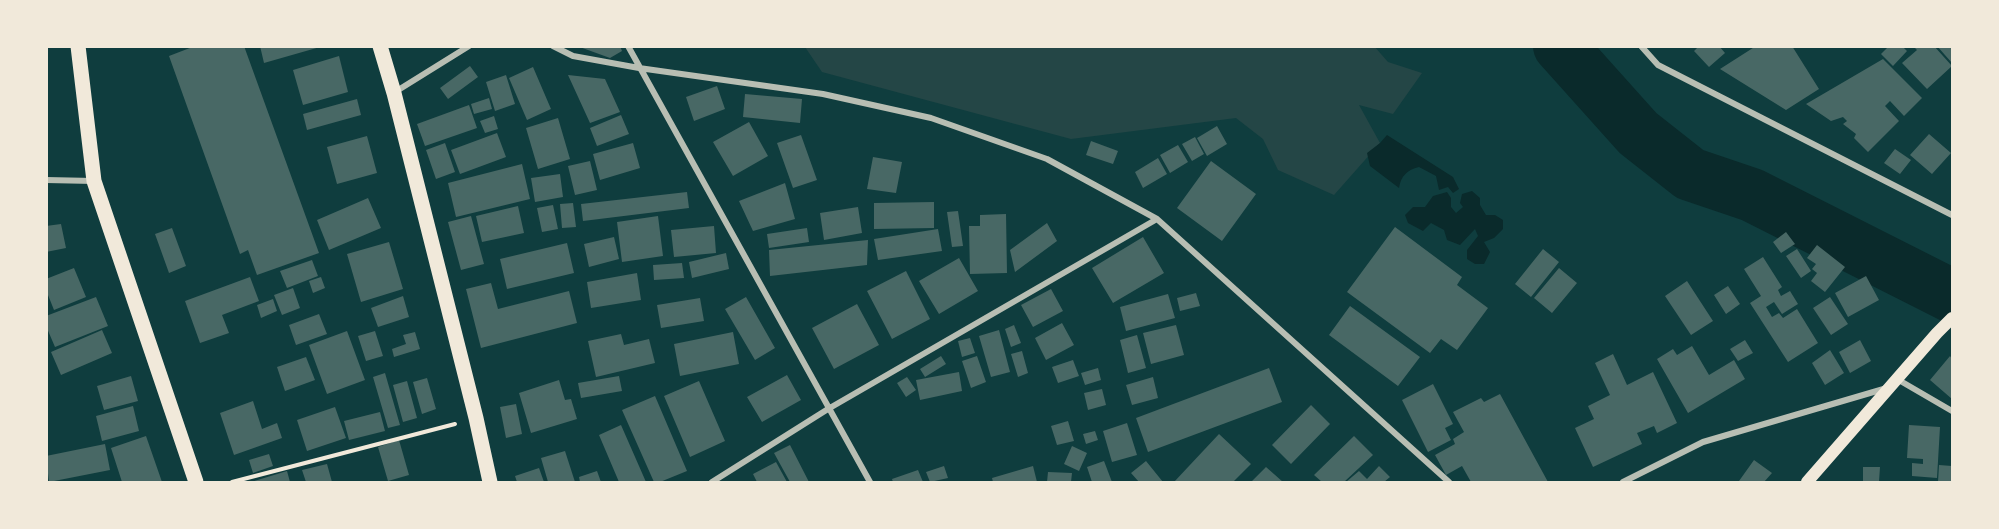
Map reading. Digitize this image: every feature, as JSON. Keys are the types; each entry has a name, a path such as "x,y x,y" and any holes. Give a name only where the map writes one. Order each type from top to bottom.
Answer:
{"main road":[{"path":"78,46 94,181 196,483"},
{"path":"380,46 477,418 490,483"},
{"path":"1808,483 1937,333 1953,318"}],"street":[{"path":"394,93 469,46"},
{"path":"553,46 573,56 639,68 823,94 931,118 1047,159 1157,219 1449,483"},
{"path":"628,46 870,483"},
{"path":"1641,46 1658,65 1953,215"},
{"path":"46,180 94,181"},
{"path":"712,483 828,409 1157,219"},
{"path":"1623,483 1703,442 1894,383 1953,411"}],"path":[{"path":"232,483 477,418"}],"shaded area":[{"path":"1374,46 1388,62 1422,73 1393,114 1359,105 1380,143 1334,195 1278,170 1263,139 1236,118 1071,139 822,72 805,47"},
{"path":"1387,135 1453,177 1459,189 1453,193 1448,187 1439,190 1436,176 1419,167 1405,174 1399,188 1370,166 1367,153"},
{"path":"1472,191 1480,198 1480,205 1486,215 1495,215 1503,220 1503,229 1494,238 1484,242 1490,252 1484,264 1475,264 1467,259 1467,250 1478,236 1475,229 1460,245 1447,240 1444,230 1431,223 1423,231 1408,223 1405,215 1413,207 1425,207 1433,196 1447,192 1451,198 1451,207 1456,213 1463,207 1460,203 1462,194"}],"building":[{"path":"195,46 244,46 319,253 257,275 248,250 240,254 169,56"},
{"path":"260,46 320,46 320,47 264,63"},
{"path":"577,46 620,46 622,51 610,58"},
{"path":"1699,46 1719,46 1725,53 1709,67 1694,51"},
{"path":"1756,46 1792,46 1819,89 1786,110 1720,69"},
{"path":"1889,46 1902,46 1907,51 1893,66 1881,54"},
{"path":"1913,46 1934,46 1952,66 1927,89 1902,63 1917,50"},
{"path":"1937,46 1952,46 1952,63"},
{"path":"339,56 348,92 303,105 293,70"},
{"path":"1883,59 1922,98 1904,116 1890,101 1885,106 1899,121 1868,152 1854,138 1856,134 1843,124 1847,121 1843,117 1831,121 1806,104"},
{"path":"470,66 478,77 448,99 440,88"},
{"path":"533,67 551,109 527,120 509,78"},
{"path":"506,75 515,104 495,111 486,82"},
{"path":"568,75 605,79 620,112 590,123"},
{"path":"717,86 725,109 694,121 686,97"},
{"path":"745,94 802,99 800,123 743,117"},
{"path":"489,98 492,109 474,114 471,104"},
{"path":"357,99 361,115 307,130 303,114"},
{"path":"469,105 477,128 425,146 417,124"},
{"path":"621,115 629,134 597,146 590,128"},
{"path":"494,116 498,129 485,133 480,121"},
{"path":"558,118 570,159 538,169 526,128"},
{"path":"749,122 768,156 733,176 713,142"},
{"path":"1217,126 1227,144 1207,156 1197,138"},
{"path":"497,133 506,157 460,174 451,150"},
{"path":"1929,134 1951,153 1932,174 1910,155"},
{"path":"801,135 817,180 793,188 777,143"},
{"path":"367,136 377,173 337,184 327,147"},
{"path":"1195,137 1204,154 1192,161 1182,144"},
{"path":"1091,141 1118,151 1113,164 1086,155"},
{"path":"445,143 455,172 436,179 426,150"},
{"path":"633,143 640,168 600,180 593,154"},
{"path":"1178,145 1188,162 1170,173 1160,155"},
{"path":"1895,149 1911,160 1900,174 1884,163"},
{"path":"873,157 902,162 896,193 867,189"},
{"path":"1158,158 1167,174 1143,188 1135,172"},
{"path":"590,161 597,190 575,195 568,166"},
{"path":"1211,161 1256,194 1222,241 1177,208"},
{"path":"522,164 530,199 456,217 448,183"},
{"path":"560,174 563,197 535,202 531,178"},
{"path":"785,183 795,219 753,231 739,201"},
{"path":"687,192 689,208 583,221 581,204"},
{"path":"368,198 381,228 329,250 317,220"},
{"path":"934,202 934,228 874,229 874,203"},
{"path":"573,203 576,227 562,228 560,204"},
{"path":"553,205 558,229 542,232 537,208"},
{"path":"518,206 524,233 482,242 476,216"},
{"path":"858,207 862,233 824,240 820,213"},
{"path":"958,211 963,246 952,247 947,212"},
{"path":"1006,214 1007,273 970,274 969,226 980,226 980,215"},
{"path":"471,216 484,264 461,270 448,222"},
{"path":"658,216 663,256 622,262 617,222"},
{"path":"1047,223 1057,241 1015,272 1010,250"},
{"path":"61,224 66,248 46,252 46,226"},
{"path":"714,226 716,253 674,257 671,230"},
{"path":"1395,227 1462,277 1457,285 1488,308 1457,350 1441,339 1430,353 1347,292"},
{"path":"172,228 186,266 169,273 155,234"},
{"path":"807,228 809,242 769,248 767,234"},
{"path":"938,229 942,251 878,260 874,239"},
{"path":"1786,232 1795,244 1781,253 1773,242"},
{"path":"614,237 619,259 589,267 584,244"},
{"path":"1143,237 1164,273 1113,303 1092,268"},
{"path":"868,240 867,265 770,276 769,250"},
{"path":"389,242 403,289 361,302 347,254"},
{"path":"567,243 574,273 507,289 500,259"},
{"path":"1817,245 1845,267 1825,292 1811,281 1817,273 1812,269 1816,264 1807,258"},
{"path":"1543,249 1559,262 1531,297 1515,284"},
{"path":"1797,249 1811,271 1801,278 1786,256"},
{"path":"726,253 729,269 692,278 689,262"},
{"path":"1763,257 1782,287 1778,290 1781,296 1790,291 1798,304 1782,314 1774,302 1766,307 1772,317 1779,313 1783,318 1797,309 1818,343 1788,362 1750,303 1761,296 1744,269"},
{"path":"959,258 978,291 939,314 919,281"},
{"path":"312,260 318,276 287,288 280,271"},
{"path":"682,263 684,278 654,280 653,265"},
{"path":"74,268 86,297 54,310 46,290 46,279"},
{"path":"1559,268 1577,283 1552,313 1534,298"},
{"path":"906,271 930,319 892,339 867,291"},
{"path":"637,273 641,300 591,308 587,282"},
{"path":"1866,276 1879,300 1848,317 1835,293"},
{"path":"250,277 259,301 222,315 229,333 200,343 185,301"},
{"path":"321,277 325,288 313,293 309,281"},
{"path":"1687,281 1713,321 1691,335 1665,296"},
{"path":"491,283 498,309 569,291 577,323 481,348 466,289"},
{"path":"1728,286 1740,304 1726,314 1714,295"},
{"path":"293,288 300,308 282,315 274,295"},
{"path":"1051,289 1063,311 1033,327 1021,305"},
{"path":"1196,293 1200,306 1180,311 1177,298"},
{"path":"1168,294 1175,318 1126,331 1120,307"},
{"path":"403,296 409,317 378,327 371,308"},
{"path":"96,297 108,326 55,347 46,326 46,316"},
{"path":"746,297 775,348 755,360 725,309"},
{"path":"1830,297 1848,324 1831,335 1813,308"},
{"path":"700,298 704,321 661,328 657,305"},
{"path":"273,299 277,311 261,318 257,305"},
{"path":"857,304 879,345 834,369 812,328"},
{"path":"1350,306 1420,357 1398,386 1329,335"},
{"path":"319,314 327,334 296,345 289,325"},
{"path":"1062,323 1074,345 1046,360 1035,338"},
{"path":"1014,325 1021,343 1011,347 1005,329"},
{"path":"1176,325 1184,355 1151,364 1143,333"},
{"path":"102,330 112,353 61,375 51,352"},
{"path":"999,330 1010,372 991,377 979,336"},
{"path":"347,331 365,380 327,394 309,345"},
{"path":"375,331 383,356 366,361 358,336"},
{"path":"415,332 420,349 394,357 392,349 406,344 403,335"},
{"path":"733,332 739,364 680,376 674,344"},
{"path":"621,334 624,345 649,339 655,363 596,377 588,341"},
{"path":"1137,335 1146,368 1128,373 1120,340"},
{"path":"970,338 975,353 962,357 958,341"},
{"path":"1745,340 1753,353 1738,361 1730,349"},
{"path":"1860,340 1871,361 1850,373 1839,352"},
{"path":"1692,346 1709,375 1734,360 1745,379 1688,413 1657,359 1673,349 1677,355"},
{"path":"1830,350 1844,373 1825,385 1812,363"},
{"path":"1022,351 1028,373 1018,377 1011,354"},
{"path":"1613,354 1627,385 1653,372 1677,423 1657,433 1654,426 1637,433 1642,444 1593,467 1575,428 1594,419 1588,406 1610,395 1595,363"},
{"path":"941,356 946,364 925,377 920,369"},
{"path":"977,356 986,382 971,388 962,361"},
{"path":"1950,356 1952,359 1952,399 1930,380"},
{"path":"306,357 315,380 285,391 277,367"},
{"path":"1073,360 1079,376 1058,383 1052,367"},
{"path":"1098,368 1101,380 1085,385 1081,373"},
{"path":"1269,368 1282,402 1148,452 1136,418"},
{"path":"959,372 962,391 920,400 916,380"},
{"path":"385,373 400,425 388,428 373,377"},
{"path":"787,375 801,400 762,422 747,397"},
{"path":"131,376 138,401 104,410 97,386"},
{"path":"619,376 622,391 581,398 578,383"},
{"path":"907,377 916,390 906,397 897,383"},
{"path":"1153,377 1158,398 1132,405 1126,385"},
{"path":"427,378 436,409 422,414 413,382"},
{"path":"559,380 565,400 571,399 577,419 531,433 519,393"},
{"path":"407,381 417,418 403,422 393,385"},
{"path":"699,381 725,441 690,457 664,396"},
{"path":"1433,384 1453,424 1445,428 1451,440 1428,452 1402,400"},
{"path":"1102,389 1106,405 1088,410 1084,393"},
{"path":"1500,394 1548,482 1471,482 1462,466 1446,475 1435,455 1455,444 1453,439 1464,432 1453,412 1481,398 1484,402"},
{"path":"655,396 687,471 660,482 654,482 622,410"},
{"path":"253,401 262,429 277,423 282,438 234,455 220,413"},
{"path":"516,404 522,434 506,438 500,407"},
{"path":"1311,405 1330,424 1291,464 1272,445"},
{"path":"133,406 139,431 102,441 96,416"},
{"path":"335,407 346,438 307,451 297,420"},
{"path":"380,412 385,431 349,440 344,421"},
{"path":"1068,421 1074,441 1057,445 1051,426"},
{"path":"1127,423 1137,455 1112,462 1103,431"},
{"path":"621,425 646,482 619,482 599,435"},
{"path":"1909,425 1940,427 1937,478 1912,476 1912,463 1923,464 1923,459 1907,458"},
{"path":"1095,431 1098,440 1086,444 1083,434"},
{"path":"1219,434 1251,464 1233,482 1174,482"},
{"path":"146,436 162,482 122,482 111,448"},
{"path":"1354,436 1373,455 1344,482 1322,482 1314,475"},
{"path":"399,440 409,475 388,481 378,447"},
{"path":"105,444 110,470 49,482 46,456"},
{"path":"790,445 809,482 790,482 774,453"},
{"path":"1072,446 1087,453 1079,471 1064,464"},
{"path":"565,451 575,482 548,482 541,458"},
{"path":"269,454 273,466 253,473 249,460"},
{"path":"1754,460 1772,473 1764,482 1739,481"},
{"path":"1104,461 1112,482 1092,482 1087,467"},
{"path":"1146,461 1163,482 1139,482 1131,473"},
{"path":"776,462 787,482 757,482 753,474"},
{"path":"327,464 332,482 306,482 302,470"},
{"path":"1939,465 1952,466 1952,482 1938,482"},
{"path":"944,466 948,478 930,482 926,472"},
{"path":"1033,466 1037,482 993,482 992,478"},
{"path":"1379,466 1390,477 1384,482 1346,482 1359,471 1367,479"},
{"path":"1266,467 1283,482 1251,482"},
{"path":"1863,467 1880,467 1879,482 1863,482"},
{"path":"539,468 544,482 517,482 515,476"},
{"path":"918,470 923,482 893,482 892,479"},
{"path":"287,471 290,482 251,482"},
{"path":"597,471 601,482 580,482 579,477"},
{"path":"1048,472 1072,473 1071,482 1047,482"}],"waterway":[{"path":"1560,46 1638,133 1690,174 1752,195 1952,296"}]}
